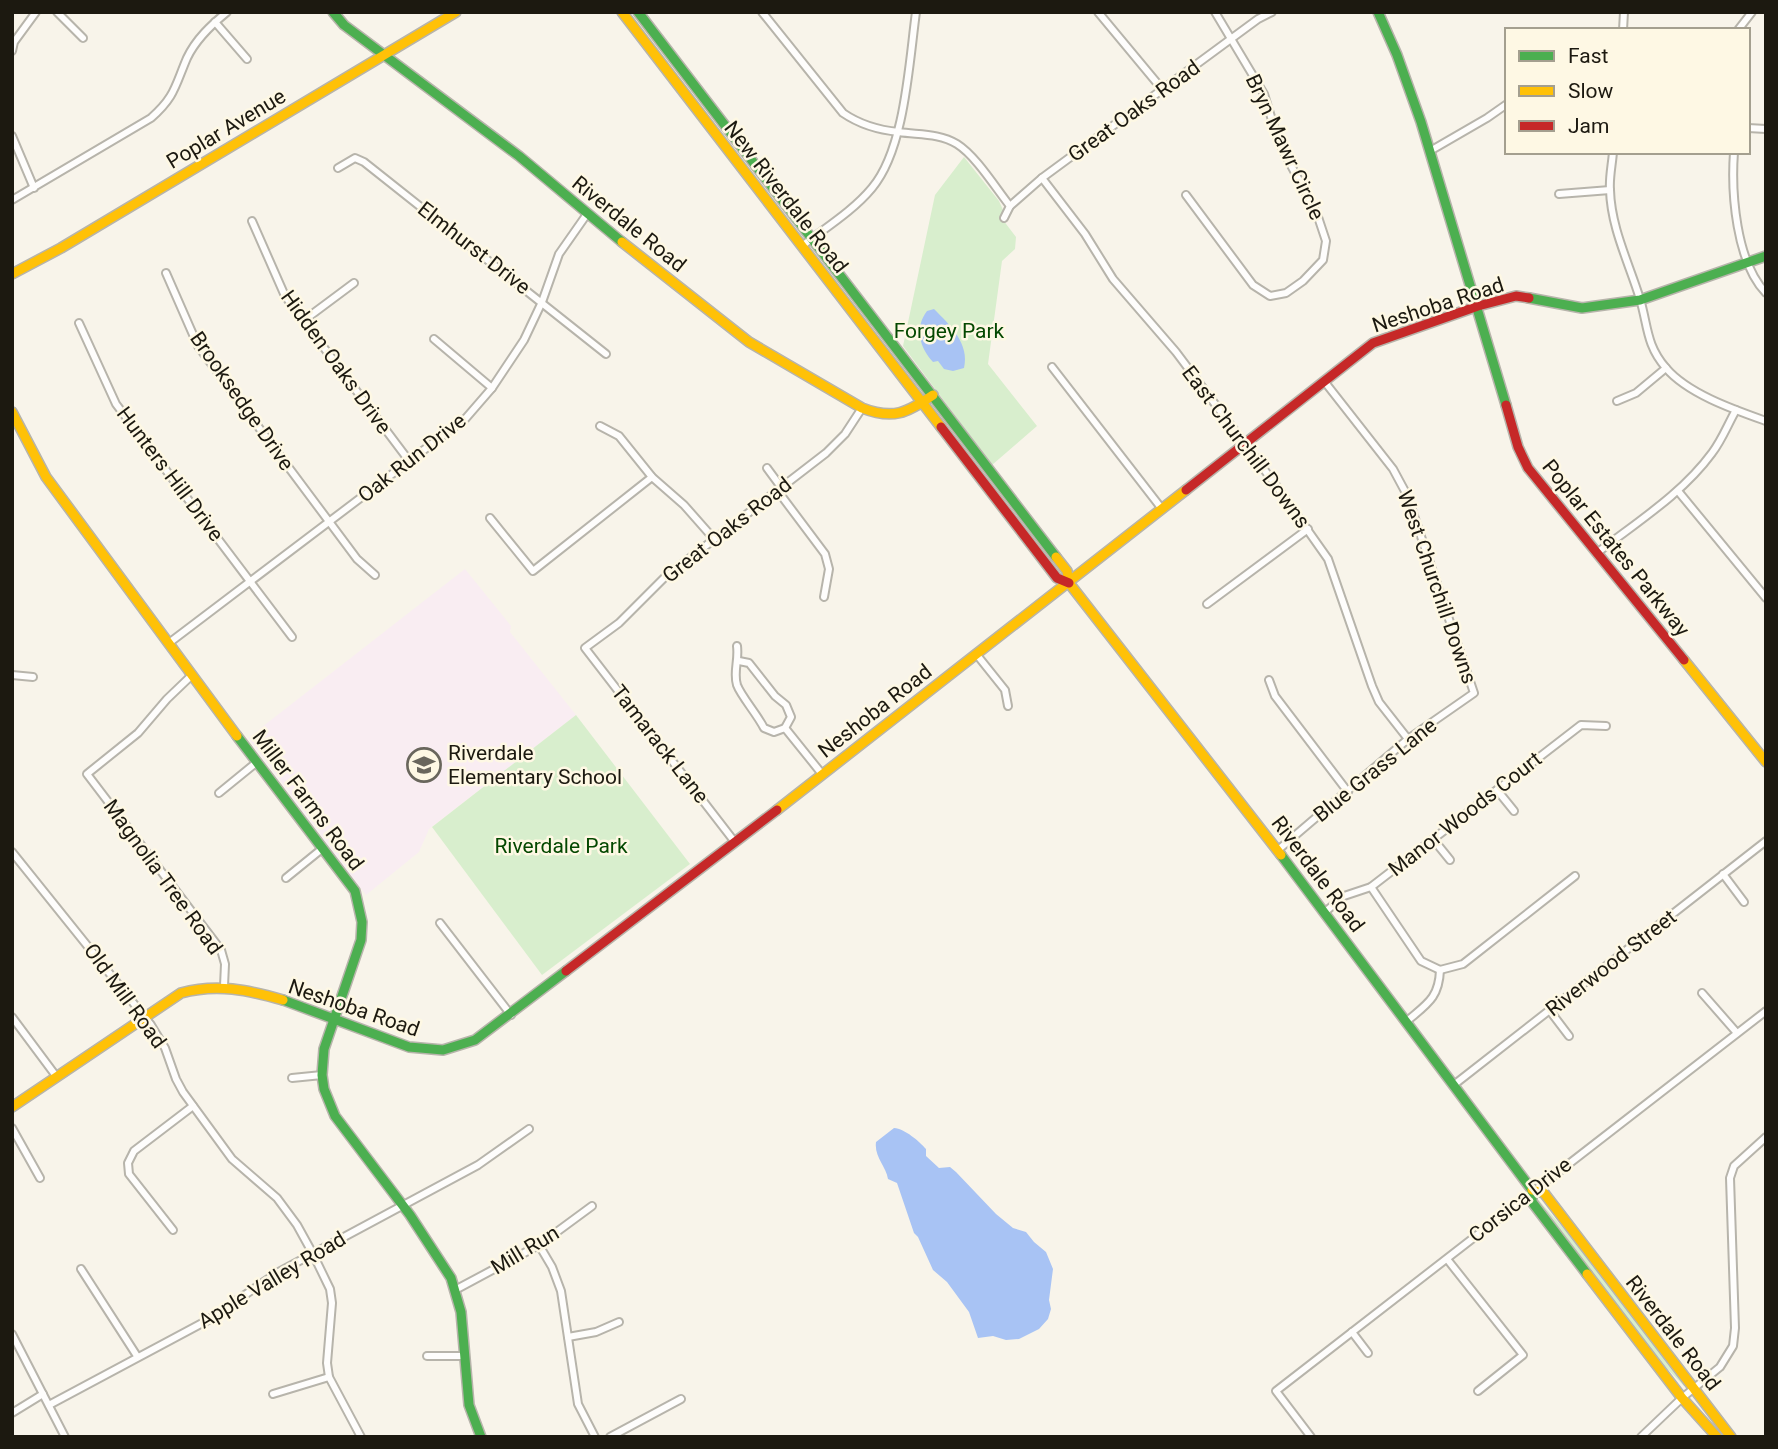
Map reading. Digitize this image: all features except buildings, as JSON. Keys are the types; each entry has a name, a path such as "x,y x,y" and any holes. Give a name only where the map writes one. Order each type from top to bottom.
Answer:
{"street":[{"path":"12,51 13,42 36,12"},
{"path":"57,12 83,38"},
{"path":"12,200 151,118 166,105 180,82 187,58 198,40 227,12"},
{"name":"Riverdale Road","path":"333,12 344,25 519,156 587,214 749,342 880,416 904,414 933,395 1067,571 1069,583 1278,850 1455,1084 1532,1190 1532,1202 1682,1398 1717,1437"},
{"name":"Poplar Avenue","path":"12,274 61,248 456,12"},
{"name":"New Riverdale Road","path":"622,12 923,402"},
{"name":"New Riverdale Road","path":"638,12 933,395"},
{"path":"762,12 843,113 858,123 898,132 931,135 957,144 977,164 1010,206"},
{"path":"802,246 870,191 882,176 892,155 898,132 916,12"},
{"path":"1098,12 1162,89"},
{"name":"Bryn Mawr Circle","path":"1186,195 1253,285 1270,296 1286,293 1324,260 1326,241 1317,214 1279,143 1264,94 1215,12"},
{"name":"Great Oaks Road","path":"1004,218 1010,206 1042,178 1272,12"},
{"name":"Poplar Estates Parkway","path":"1378,12 1390,37 1430,151 1479,306 1518,447 1528,468 1766,762"},
{"path":"1740,28 1752,12"},
{"path":"215,22 247,58"},
{"path":"1430,151 1505,105"},
{"path":"12,136 34,188"},
{"path":"1613,154 1610,190 1617,232 1640,300 1647,337 1666,368 1683,383 1736,410 1766,421"},
{"path":"1734,154 1734,204 1752,275 1766,293"},
{"name":"Elmhurst Drive","path":"338,168 355,158 364,162 606,354"},
{"name":"East Churchill Downs","path":"1042,178 1085,234 1113,279 1176,352 1328,559 1379,702 1408,739"},
{"path":"1559,194 1610,190"},
{"name":"Oak Run Drive","path":"169,643 466,418 492,388 524,340 542,302 559,254 587,214"},
{"name":"Hidden Oaks Drive","path":"252,220 285,296 410,463"},
{"name":"Neshoba Road","path":"12,1107 187,990 224,986 265,995 402,1044 432,1051 449,1050 467,1044 511,1015 1069,583 1373,343 1516,296 1581,308 1640,300 1766,256"},
{"name":"Brooksedge Drive","path":"166,273 198,346 357,559 375,575"},
{"path":"303,321 354,283"},
{"name":"Hunters Hill Drive","path":"79,323 116,404 292,637"},
{"path":"434,339 492,388"},
{"path":"1052,367 1162,509"},
{"path":"1617,401 1636,393 1666,368"},
{"name":"West Churchill Downs","path":"1324,381 1393,469 1407,495 1474,693"},
{"name":"Riverdale Road","path":"923,402 1057,578 1069,583"},
{"name":"Great Oaks Road","path":"585,648 620,623 664,578 835,445 862,408"},
{"path":"1597,553 1678,491 1714,450 1736,410"},
{"name":"Miller Farms Road","path":"12,412 46,477 191,676 355,891 362,922 357,957 324,1049 322,1075 326,1097 335,1116 442,1261 461,1312 469,1405 481,1437"},
{"path":"600,426 619,436 652,477 684,505 714,539"},
{"path":"767,468 825,554 829,569 824,597"},
{"path":"490,518 533,571 652,477"},
{"path":"1678,491 1766,598"},
{"path":"1207,604 1308,529"},
{"path":"737,646 739,661 735,672 738,688 757,713 764,728 774,732 785,728 791,717 786,705 775,696 749,663 739,661"},
{"name":"Tamarack Lane","path":"585,648 734,841"},
{"path":"976,655 1005,690 1008,706"},
{"path":"12,676 33,677"},
{"name":"Magnolia Tree Road","path":"191,676 138,733 87,774 221,950 225,964 224,986"},
{"path":"1269,680 1275,696 1348,792"},
{"name":"Blue Grass Lane","path":"1278,850 1408,739 1474,693"},
{"name":"Manor Woods Court","path":"1325,912 1344,896 1371,887 1581,724 1606,726"},
{"path":"785,728 822,774"},
{"path":"219,793 257,762"},
{"path":"1497,790 1514,811"},
{"path":"1433,839 1450,860"},
{"name":"Riverwood Street","path":"1455,1084 1766,841"},
{"path":"286,878 323,848"},
{"name":"Old Mill Road","path":"12,852 161,1039 177,1083 232,1158 277,1198 297,1225 330,1289 327,1363 329,1377 361,1437"},
{"path":"1723,874 1744,902"},
{"path":"1371,887 1422,961 1440,971 1463,964 1575,876"},
{"path":"440,923 511,1015"},
{"path":"1407,1021 1432,1000 1440,987 1440,971"},
{"path":"1702,993 1737,1033"},
{"path":"1550,1011 1569,1036"},
{"name":"Corsica Drive","path":"1311,1437 1276,1391 1766,1011"},
{"path":"12,1017 57,1076"},
{"path":"292,1078 322,1075"},
{"path":"173,1230 129,1174 128,1163 134,1151 193,1106"},
{"path":"12,1128 40,1178"},
{"name":"Apple Valley Road","path":"49,1405 208,1320 277,1273 478,1166 529,1129"},
{"path":"1641,1437 1720,1367 1733,1346 1735,1328 1730,1178 1734,1167 1766,1137"},
{"name":"Riverdale Road","path":"1532,1190 1544,1193 1731,1437"},
{"name":"Mill Run","path":"455,1290 539,1245 592,1206"},
{"path":"539,1245 552,1267 561,1291 578,1404 594,1437"},
{"path":"1447,1259 1523,1355 1478,1391"},
{"path":"81,1269 137,1356"},
{"path":"568,1337 596,1332 619,1322"},
{"path":"1352,1332 1368,1353"},
{"path":"12,1334 65,1437"},
{"path":"427,1356 464,1356"},
{"path":"272,1394 329,1377"},
{"path":"12,1413 43,1394"},
{"path":"611,1437 681,1399"}],"shaded area":[{"path":"465,569 511,626 510,632 576,715 429,829 419,852 366,895 248,738"}],"green space":[{"name":"Forgey Park","path":"964,157 999,201 1003,210 1000,216 1016,237 1015,249 1002,261 988,364 1037,426 992,465 903,346 935,195"},
{"name":"Riverdale Park","path":"576,715 690,864 542,975 432,827"},
{"path":"1536,1197 1579,1246 1685,1383 1684,1386 1653,1354"}],"water":[{"path":"934,309 952,328 961,343 964,368 953,371 944,369 938,361 933,362 925,351 920,338 921,324 927,311"},
{"path":"894,1128 920,1142 926,1149 926,1156 939,1168 950,1167 996,1214 1013,1228 1026,1232 1046,1252 1053,1269 1049,1300 1051,1309 1048,1319 1039,1329 1019,1339 1006,1340 993,1336 978,1338 969,1312 947,1282 933,1270 914,1233 897,1183 888,1179 878,1157 876,1142"}],"traffic: fast":[{"path":"333,12 344,25 519,156 622,242"},
{"path":"638,12 1056,557"},
{"path":"1378,12 1421,122 1506,405"},
{"path":"1529,298 1582,308 1640,300 1766,256"},
{"path":"237,736 355,891 362,922 361,940 324,1049 324,1089 335,1116 410,1215 451,1278 461,1312 469,1405 481,1437"},
{"path":"1281,855 1532,1190 1532,1202 1587,1274"},
{"path":"283,1000 409,1047 443,1050 475,1040 566,971"}],"traffic: slow":[{"path":"12,274 61,248 456,12"},
{"path":"622,12 941,427"},
{"path":"622,242 749,342 862,408 883,414 899,413 933,395"},
{"path":"12,412 46,477 237,736"},
{"path":"777,810 1186,490"},
{"path":"1056,557 1067,571 1069,583 1281,855"},
{"path":"1684,660 1766,762"},
{"path":"12,1107 181,993 220,988 283,1000"},
{"path":"1532,1190 1544,1193 1731,1437"},
{"path":"1587,1274 1682,1398 1717,1437"}],"traffic: jam":[{"path":"1186,490 1373,343 1478,306 1516,296 1529,298"},
{"path":"1506,405 1518,447 1528,468 1684,660"},
{"path":"941,427 1057,578 1069,583"},
{"path":"566,971 777,810"}],"place":[{"name":"Riverdale Elementary School","path":"424,765"}]}
